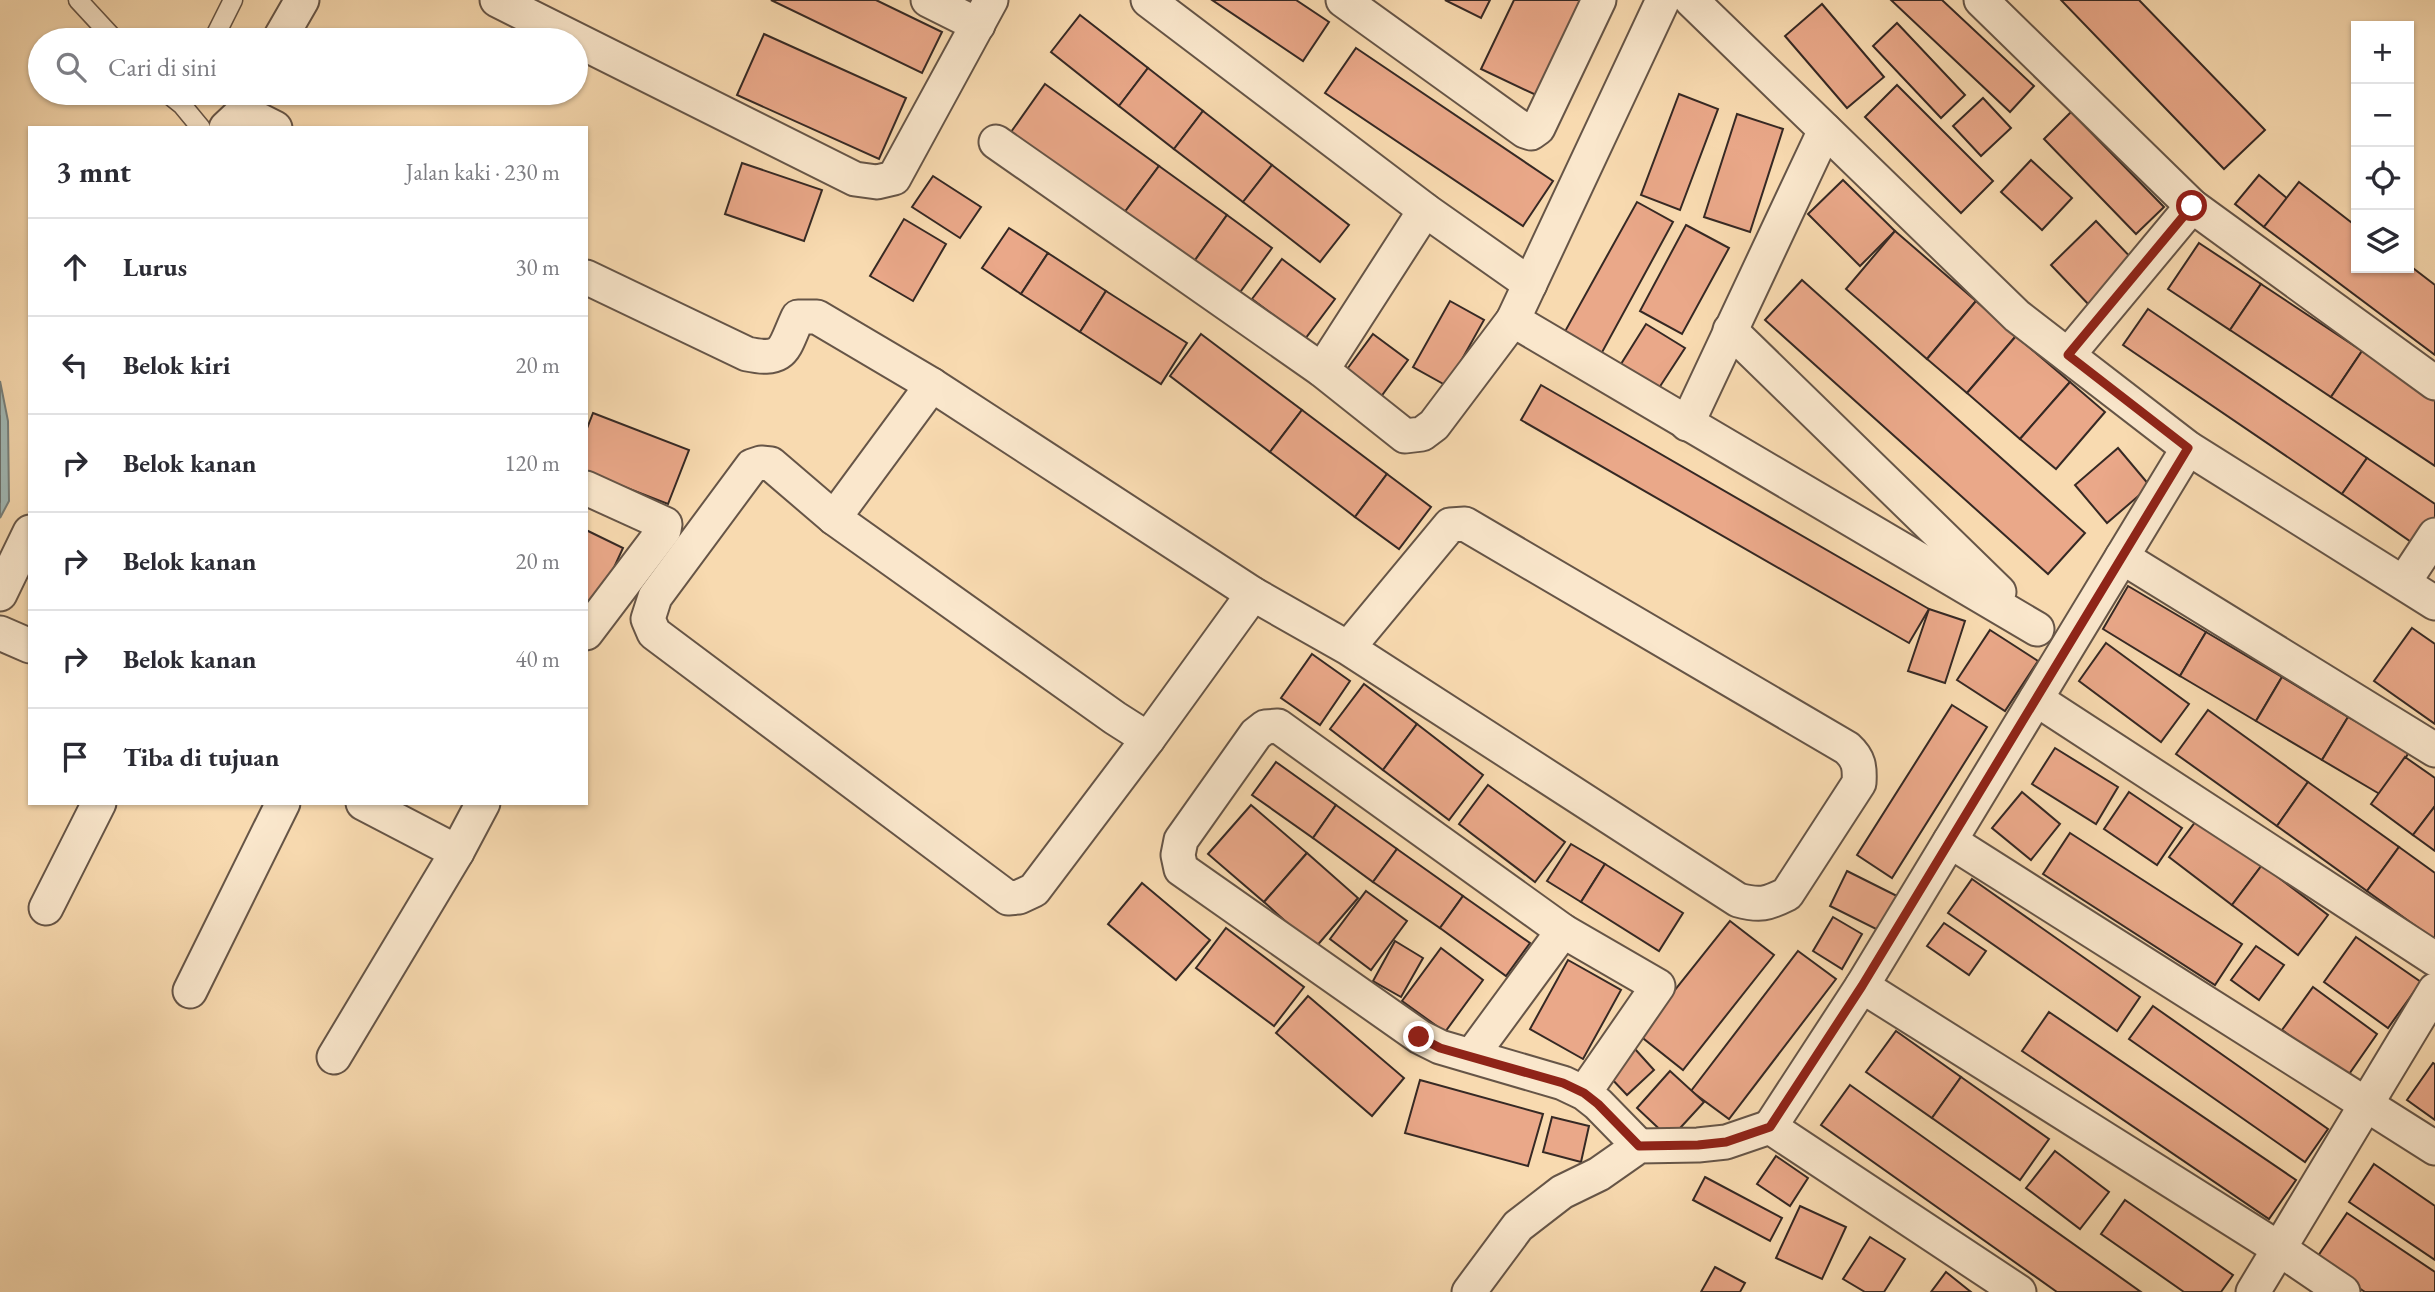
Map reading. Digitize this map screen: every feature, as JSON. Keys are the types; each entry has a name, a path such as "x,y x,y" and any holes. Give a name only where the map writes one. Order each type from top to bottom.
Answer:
{"street":[{"path":"274,28 282,0"},
{"path":"286,28 302,0"},
{"path":"496,0 552,28"},
{"path":"588,46 855,179 877,182 894,178 985,12 928,0"},
{"path":"1148,0 1425,210 1530,284"},
{"path":"1363,6 1531,133 1538,128 1600,0"},
{"path":"996,142 1322,370 1405,436 1422,433 1434,425 1513,320 1663,0"},
{"path":"1691,0 2017,316 2188,448 2435,603"},
{"path":"1982,0 2192,206 2435,383"},
{"path":"241,111 271,126"},
{"path":"1688,424 1825,130"},
{"path":"2068,355 2192,206"},
{"path":"1322,370 1425,210"},
{"path":"588,278 747,354 766,358 781,352 798,317 817,317 932,385 1253,594 1348,648 1738,901 1757,905 1787,894 1859,783 1860,769 1856,757 1847,748 1465,524 1450,525 1348,648"},
{"path":"1513,320 2037,628 2066,648"},
{"path":"1730,330 2037,628"},
{"path":"834,518 932,385"},
{"path":"1469,1292 1518,1226 1562,1192 1599,1174 1639,1146 1726,1142 1770,1127 1862,986 2188,448"},
{"path":"1148,739 854,534 771,464 752,466 655,597 648,619 653,633 1008,898 1019,897 1034,890 1148,739 1253,594"},
{"path":"588,489 665,524 664,530 588,630"},
{"path":"2404,582 2435,535"},
{"path":"0,594 28,536"},
{"path":"2122,557 2435,750"},
{"path":"0,633 28,645"},
{"path":"2036,699 2435,959"},
{"path":"1584,1093 1658,986 1563,931 1278,726 1265,727 1256,734 1181,841 1178,855 1181,869 1419,1037 1440,1048 1563,1083 1584,1093 1639,1146"},
{"path":"46,908 98,805"},
{"path":"190,991 282,805"},
{"path":"367,805 457,852"},
{"path":"334,1057 457,852 482,805"},
{"path":"1950,841 2368,1103 2435,1148"},
{"path":"1472,1055 1563,931"},
{"path":"1862,986 2278,1248 2343,1292"},
{"path":"2253,1292 2435,990"},
{"path":"1770,1127 2019,1292"}],"lane":[{"path":"78,0 104,28"},
{"path":"219,28 233,0"},
{"path":"188,105 200,126"}],"water":[{"path":"0,381 8,421 9,501 0,518"}],"building":[{"path":"771,0 876,0 942,32 922,73"},
{"path":"1212,0 1296,0 1329,22 1303,61"},
{"path":"1445,0 1490,0 1481,18"},
{"path":"1514,0 1581,0 1536,95 1481,69"},
{"path":"1891,0 1942,0 2034,86 2010,112"},
{"path":"2061,0 2139,0 2265,130 2224,169"},
{"path":"1822,4 1884,77 1847,108 1785,36"},
{"path":"1080,15 1148,68 1119,106 1051,52"},
{"path":"1897,23 1965,95 1941,118 1873,46"},
{"path":"764,34 906,98 879,159 737,95"},
{"path":"1356,48 1553,181 1523,226 1325,93"},
{"path":"1148,68 1203,111 1174,149 1119,106"},
{"path":"1045,84 1159,166 1124,213 1011,132"},
{"path":"1897,85 1993,181 1961,213 1865,117"},
{"path":"1679,94 1718,109 1680,210 1641,195"},
{"path":"1983,98 2011,128 1981,156 1953,126"},
{"path":"1203,111 1272,165 1243,202 1174,149"},
{"path":"2071,112 2164,207 2136,234 2044,139"},
{"path":"1737,114 1783,129 1750,232 1704,217"},
{"path":"2031,160 2072,198 2042,230 2001,192"},
{"path":"742,163 822,190 804,241 725,214"},
{"path":"1272,165 1349,225 1320,262 1243,202"},
{"path":"1159,166 1227,215 1193,263 1124,213"},
{"path":"2259,175 2288,199 2264,227 2235,204"},
{"path":"933,176 981,207 960,238 912,207"},
{"path":"1843,180 1895,231 1860,266 1808,214"},
{"path":"2299,182 2351,222 2351,273 2414,273 2414,269 2435,285 2435,355 2264,227"},
{"path":"1637,202 1673,222 1600,356 1563,335"},
{"path":"1227,215 1272,248 1238,295 1193,263"},
{"path":"904,219 946,244 913,301 870,276"},
{"path":"2096,221 2137,264 2091,307 2051,265"},
{"path":"1686,225 1729,248 1682,334 1640,311"},
{"path":"1009,228 1048,253 1021,294 982,268"},
{"path":"1895,231 1976,301 1927,359 1846,289"},
{"path":"2199,243 2261,284 2230,330 2168,289"},
{"path":"1048,253 1106,291 1080,332 1021,294"},
{"path":"1282,259 1335,299 1305,339 1252,299"},
{"path":"1802,280 2085,533 2048,574 1765,320"},
{"path":"2261,284 2362,351 2331,397 2230,330"},
{"path":"1106,291 1187,343 1161,384 1080,332"},
{"path":"1450,301 1484,320 1447,386 1413,367"},
{"path":"1976,301 2016,336 1967,393 1927,359"},
{"path":"2148,309 2367,458 2342,494 2123,345"},
{"path":"1646,324 1685,348 1659,388 1621,364"},
{"path":"1201,334 1302,410 1270,452 1170,376"},
{"path":"1373,334 1408,360 1380,398 1345,372"},
{"path":"2016,336 2070,382 2020,439 1967,393"},
{"path":"2362,351 2435,400 2435,466 2331,397"},
{"path":"2070,382 2105,412 2056,469 2020,439"},
{"path":"1541,385 1929,609 1909,643 1521,420"},
{"path":"1302,410 1387,474 1355,517 1270,452"},
{"path":"593,413 689,450 668,504 588,473 588,426"},
{"path":"2118,448 2150,486 2107,523 2075,485"},
{"path":"2367,458 2435,504 2435,519 2417,546 2342,494"},
{"path":"1387,474 1431,507 1399,549 1355,517"},
{"path":"588,531 623,548 594,611 588,609"},
{"path":"2128,586 2206,632 2180,676 2103,629"},
{"path":"1929,609 1965,621 1945,683 1908,671"},
{"path":"2412,628 2435,644 2435,724 2374,681"},
{"path":"1990,630 2038,661 2005,711 1957,680"},
{"path":"2206,632 2282,677 2256,721 2180,676"},
{"path":"2106,643 2189,704 2161,742 2079,681"},
{"path":"1312,654 1350,681 1320,725 1281,698"},
{"path":"2282,677 2348,717 2322,760 2256,721"},
{"path":"1364,684 1417,724 1383,770 1330,729"},
{"path":"1952,705 1987,727 1892,878 1857,855"},
{"path":"2208,710 2308,782 2277,826 2176,754"},
{"path":"2348,717 2409,752 2383,796 2322,760"},
{"path":"1417,724 1483,775 1449,820 1383,770"},
{"path":"2055,748 2118,787 2096,824 2032,784"},
{"path":"2405,757 2435,778 2435,806 2413,835 2371,804"},
{"path":"1276,762 1336,805 1313,838 1252,795"},
{"path":"2308,782 2399,847 2367,891 2277,826"},
{"path":"1488,785 1565,842 1535,882 1459,824"},
{"path":"2022,792 2060,824 2031,860 1992,828"},
{"path":"2129,792 2182,828 2157,865 2104,829"},
{"path":"1251,805 1307,853 1264,902 1208,854"},
{"path":"1336,805 1397,849 1373,882 1313,838"},
{"path":"2435,806 2435,851 2413,835"},
{"path":"2199,817 2262,865 2232,905 2169,857"},
{"path":"2070,833 2242,944 2215,985 2043,874"},
{"path":"1571,844 1605,864 1581,902 1547,881"},
{"path":"2399,847 2435,873 2435,940 2367,891"},
{"path":"1397,849 1463,896 1440,928 1373,882"},
{"path":"1307,853 1358,898 1315,948 1264,902"},
{"path":"1605,864 1683,913 1659,951 1581,902"},
{"path":"2262,865 2328,915 2298,955 2232,905"},
{"path":"1847,871 1901,898 1884,933 1830,906"},
{"path":"1972,879 2140,997 2117,1031 1948,913"},
{"path":"1142,883 1210,940 1176,980 1108,924"},
{"path":"1366,891 1407,921 1371,970 1330,939"},
{"path":"1463,896 1530,943 1506,976 1440,928"},
{"path":"1833,917 1862,934 1842,969 1813,951"},
{"path":"1730,921 1774,955 1683,1070 1639,1035"},
{"path":"1944,923 1986,951 1969,975 1927,946"},
{"path":"1226,928 1304,987 1274,1026 1196,968"},
{"path":"2356,937 2421,982 2388,1028 2324,982"},
{"path":"1395,941 1423,958 1401,997 1373,981"},
{"path":"2256,946 2284,965 2259,1000 2231,980"},
{"path":"1441,948 1483,980 1445,1032 1402,1001"},
{"path":"1798,951 1836,979 1729,1119 1691,1091"},
{"path":"1568,960 1621,990 1583,1059 1530,1029"},
{"path":"2313,987 2377,1034 2347,1077 2282,1030"},
{"path":"1308,996 1404,1078 1372,1116 1276,1033"},
{"path":"2153,1006 2328,1129 2305,1162 2129,1039"},
{"path":"2049,1012 2296,1180 2269,1219 2022,1051"},
{"path":"1896,1031 1961,1077 1932,1118 1866,1072"},
{"path":"1635,1049 1654,1070 1627,1095 1608,1075"},
{"path":"2433,1063 2435,1064 2435,1120 2407,1100"},
{"path":"1670,1071 1704,1102 1670,1139 1637,1108"},
{"path":"1961,1077 2049,1139 2020,1180 1932,1118"},
{"path":"1420,1080 1543,1114 1528,1166 1405,1133"},
{"path":"1850,1085 2141,1292 2057,1292 1821,1125"},
{"path":"1552,1117 1589,1126 1581,1162 1543,1152"},
{"path":"2055,1151 2109,1192 2080,1229 2026,1188"},
{"path":"1776,1156 1808,1178 1790,1206 1757,1184"},
{"path":"2374,1164 2435,1206 2435,1260 2349,1202"},
{"path":"1705,1177 1782,1218 1770,1241 1693,1200"},
{"path":"2125,1200 2233,1275 2221,1292 2184,1292 2101,1234"},
{"path":"1800,1206 1846,1227 1822,1279 1776,1258"},
{"path":"2347,1213 2435,1272 2435,1292 2365,1292 2316,1259"},
{"path":"1870,1237 1905,1259 1884,1292 1865,1292 1843,1279"},
{"path":"1715,1267 1745,1283 1740,1292 1701,1292"},
{"path":"1946,1272 1971,1292 1931,1292"}],"route":[{"path":"1419,1037 1440,1048 1563,1083 1584,1093 1639,1146 1726,1142 1770,1127 1862,986 2188,448 2068,355 2192,206"}]}
